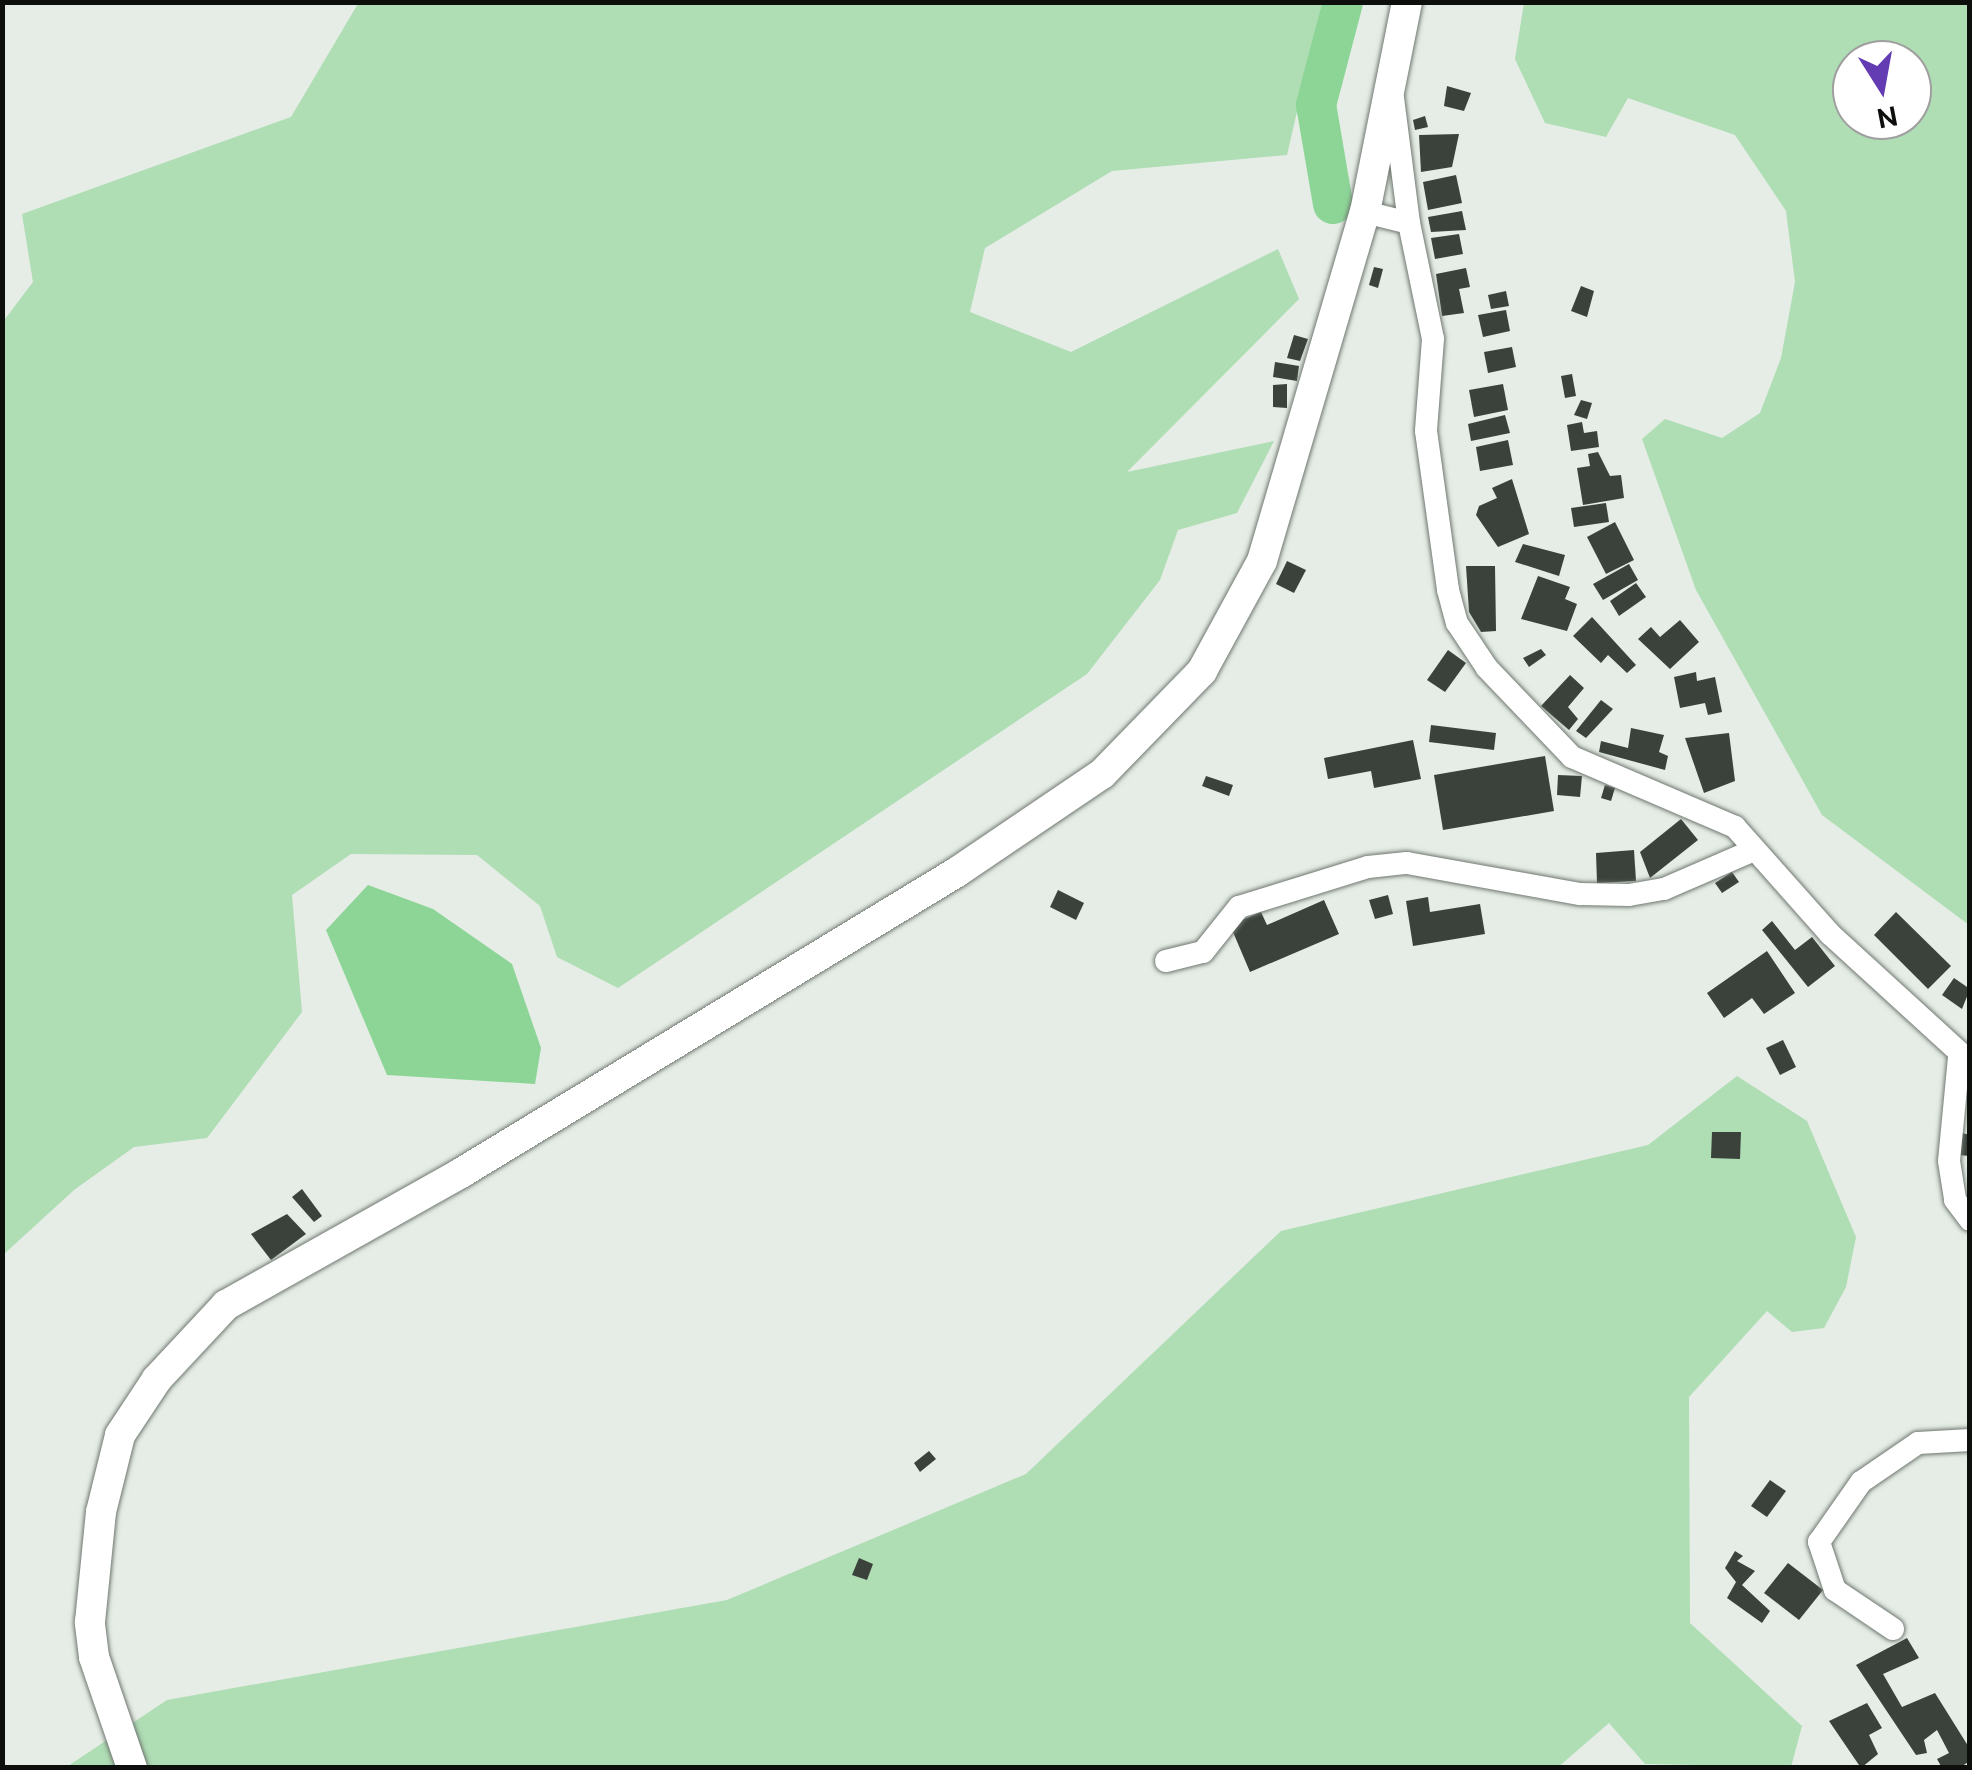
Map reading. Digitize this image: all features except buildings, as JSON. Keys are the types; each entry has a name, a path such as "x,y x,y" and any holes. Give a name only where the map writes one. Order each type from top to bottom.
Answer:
{"street":[{"path":"132,1768 99,1676 90,1622 101,1512 120,1435 157,1378 226,1305 462,1173 957,872 1102,774 1202,671 1262,561 1365,212 1392,94 1407,2"},
{"path":"1392,94 1409,223 1433,338 1426,431 1457,623 1487,668 1572,756 1735,827 1752,851 1964,1060 1948,1161 1954,1200 1970,1220"},
{"path":"1365,212 1409,223"},
{"path":"1166,960 1203,952 1239,907 1368,868 1407,863 1580,894 1630,894 1664,889 1752,851"},
{"path":"1894,1629 1834,1590 1819,1542 1828,1522 1876,1472 1918,1444 1970,1440"}],"shaded area":[{"path":"359,2 1322,3 1287,155 1112,171 985,248 970,312 1071,352 1278,249 1299,299 1127,472 1274,441 1237,513 1178,530 1160,580 1087,674 618,988 557,957 540,906 477,855 351,854 292,895 302,1012 207,1138 134,1147 74,1190 3,1255 2,323 33,282 22,214 291,117"},
{"path":"1524,3 1969,3 1969,925 1822,815 1696,590 1642,439 1665,419 1722,438 1760,413 1781,358 1795,282 1786,211 1735,135 1628,98 1606,137 1545,123 1515,59"},
{"path":"368,885 433,909 512,964 541,1048 535,1084 387,1075 326,930"},
{"path":"1737,1076 1807,1121 1856,1237 1846,1287 1824,1328 1792,1332 1767,1311 1689,1397 1690,1623 1802,1726 1791,1767 1645,1764 1609,1723 1557,1768 65,1768 167,1700 727,1600 1026,1474 1281,1231 1648,1145"}],"waterway":[{"path":"1333,204 1316,105 1343,2"}]}
